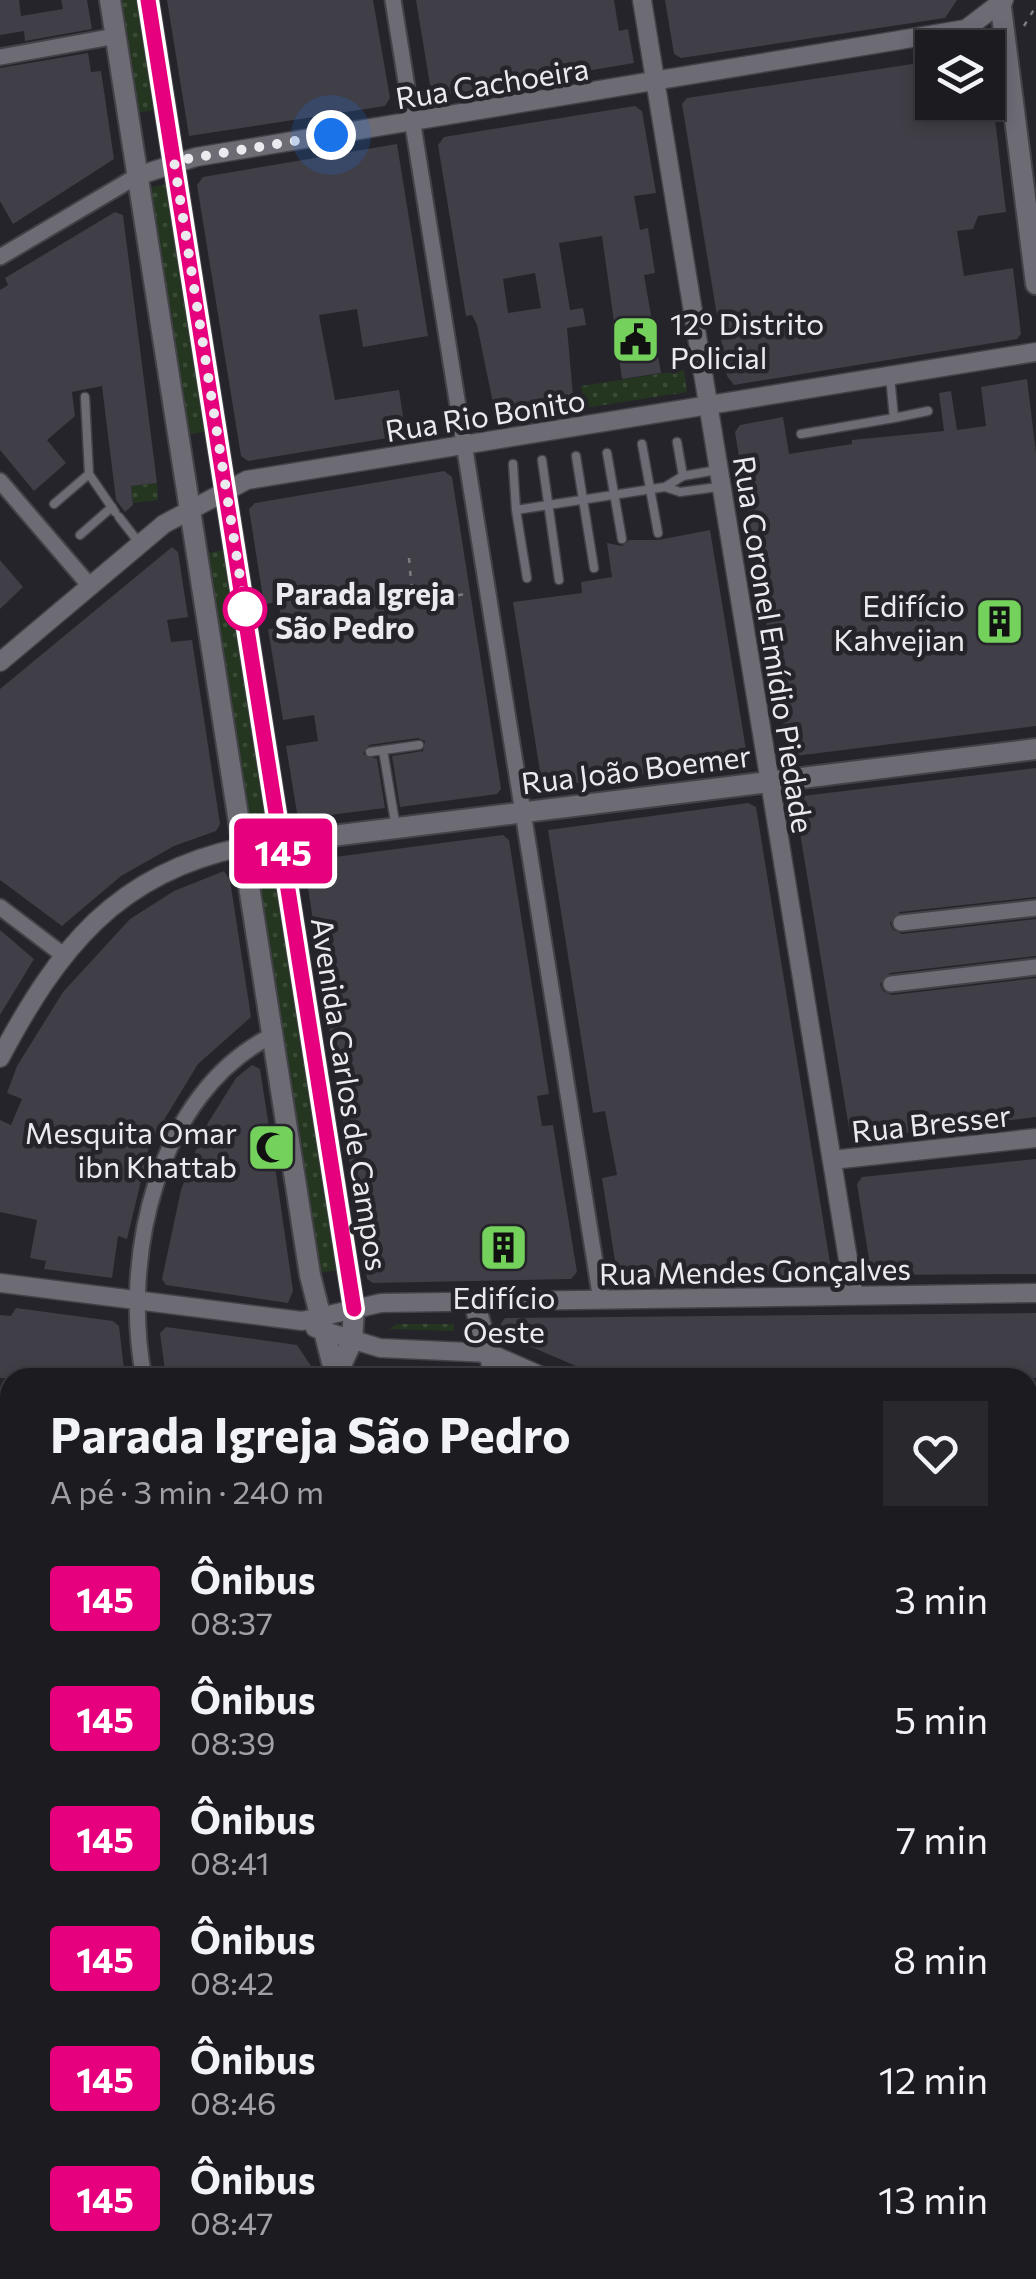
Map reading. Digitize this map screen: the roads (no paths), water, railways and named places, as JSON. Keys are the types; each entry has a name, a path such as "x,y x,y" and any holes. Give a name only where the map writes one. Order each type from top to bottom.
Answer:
{"main road":[{"path":"110,0 316,1324 333,1368"},
{"name":"Avenida Carlos de Campos","path":"148,0 354,1309 352,1341"},
{"path":"1001,1 1036,284"},
{"name":"Rua João Boemer","path":"244,847 1036,749"},
{"path":"474,1302 494,1368"},
{"path":"340,1368 352,1341"}],"street":[{"path":"393,0 601,1300"},
{"name":"Rua Coronel Emídio Piedade","path":"642,0 854,1296"},
{"name":"Rua Cachoeira","path":"0,257 138,176 174,161 656,84 966,29 1001,1"},
{"path":"0,57 116,36"},
{"name":"Rua Rio Bonito","path":"0,662 140,544 190,508 247,480 1036,352"},
{"path":"0,481 90,586"},
{"path":"0,1058 62,954 136,888 190,861 244,847"},
{"path":"0,906 62,954"},
{"path":"901,923 1036,908"},
{"path":"891,984 1036,967"},
{"path":"143,1368 139,1300 152,1201 176,1135 222,1067 272,1035"},
{"name":"Rua Bresser","path":"832,1160 1036,1138"},
{"path":"0,1283 316,1324 352,1341 380,1348 490,1354 523,1368"},
{"name":"Rua Mendes Gonçalves","path":"316,1324 382,1303 1036,1294"}],"lane":[{"path":"890,376 894,418"},
{"path":"85,397 89,474 140,544"},
{"path":"801,434 928,410"},
{"path":"677,442 683,476"},
{"path":"642,444 658,533"},
{"path":"607,453 622,538"},
{"path":"576,456 594,568"},
{"path":"542,460 559,580"},
{"path":"514,464 516,510 527,578"},
{"path":"54,504 89,474"},
{"path":"665,487 683,476 719,478"},
{"path":"516,510 652,488 680,492 719,478"},
{"path":"80,535 116,512"},
{"path":"370,752 419,745"},
{"path":"383,750 396,828"}],"place":[{"name":"12º Distrito Policial","path":"635,339"},
{"name":"Parada Igreja São Pedro","path":"245,609"},
{"name":"Edifício Kahvejian","path":"1000,621"},
{"name":"Mesquita Omar ibn Khattab","path":"272,1148"},
{"name":"Edifício Oeste","path":"504,1247"}]}
